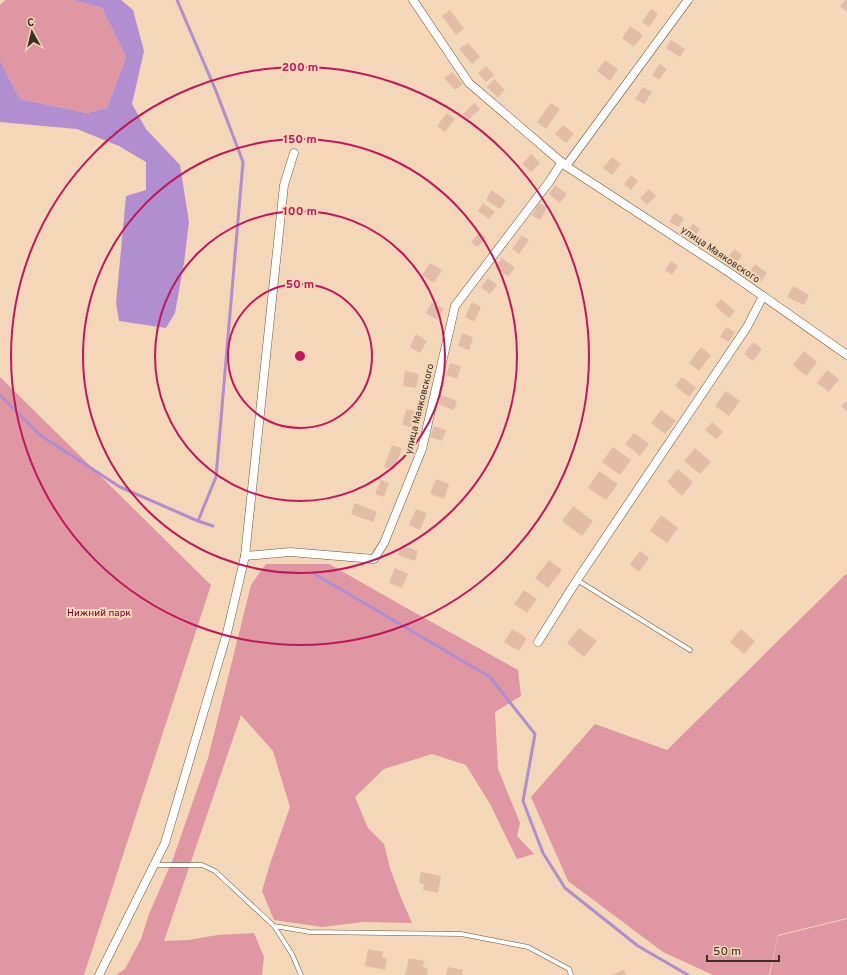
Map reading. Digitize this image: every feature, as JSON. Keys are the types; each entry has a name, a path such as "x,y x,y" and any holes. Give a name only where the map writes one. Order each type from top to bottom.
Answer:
{"street":[{"name":"улица Маяковского","path":"413,0 469,83 564,164 730,273 847,355"},
{"name":"улица Маяковского","path":"245,556 290,552 374,559 384,543 422,449 455,306 688,0"},
{"path":"100,975 166,843 227,633 245,556 284,185 294,153"},
{"name":"улица Маяковского","path":"538,642 577,580 747,327 763,296"}],"lane":[{"path":"577,580 690,650"},
{"path":"154,865 202,865 215,871 274,926 292,954 301,975"},
{"path":"274,926 310,932 461,934 528,947 569,969 571,975"}],"green space":[{"path":"5,0 72,0 102,8 126,57 107,108 87,113 20,99 0,61 0,5"},
{"name":"Нижний парк","path":"0,377 211,585 84,975 0,975"},
{"path":"266,564 329,564 518,670 521,696 495,712 498,769 520,823 517,836 534,854 517,859 490,804 466,765 432,754 384,769 355,797 368,828 384,844 390,868 412,923 363,922 322,927 274,920 262,891 290,807 273,751 241,715 164,941 254,933 264,957 262,975 116,975 125,969 141,939 149,914 173,859 208,758 251,585"},
{"path":"846,574 847,918 778,935 769,975 713,975 663,952 568,881 531,797 595,724 667,750"},
{"path":"847,919 847,975 770,975 778,936"}],"shaded area":[{"path":"72,0 121,0 133,10 144,51 132,104 146,129 180,165 189,222 184,263 175,313 166,328 119,321 116,303 126,196 146,190 146,162 119,146 77,129 0,122 0,61 20,99 87,113 107,108 126,57 102,8"}],"building":[{"path":"845,0 847,0 847,12 840,6"},
{"path":"651,9 658,14 649,27 642,22"},
{"path":"450,10 464,29 456,35 442,16"},
{"path":"630,26 643,35 634,47 622,38"},
{"path":"671,40 685,49 680,57 666,48"},
{"path":"468,43 480,57 472,64 459,49"},
{"path":"605,60 618,69 610,81 597,71"},
{"path":"660,64 667,69 659,80 652,75"},
{"path":"486,66 494,75 486,82 478,73"},
{"path":"452,72 463,84 455,90 444,78"},
{"path":"494,79 505,90 498,97 487,87"},
{"path":"643,87 652,92 644,104 635,99"},
{"path":"474,103 480,109 468,120 463,114"},
{"path":"551,103 560,109 546,129 537,122"},
{"path":"447,113 455,119 445,132 437,126"},
{"path":"563,125 574,134 566,143 555,134"},
{"path":"531,154 540,163 531,172 522,164"},
{"path":"612,157 621,164 612,175 603,168"},
{"path":"631,175 638,181 631,190 624,184"},
{"path":"555,185 567,194 560,203 549,194"},
{"path":"649,189 656,196 647,205 640,198"},
{"path":"491,190 506,200 500,209 486,200"},
{"path":"483,203 495,212 489,219 478,211"},
{"path":"539,203 547,207 540,220 532,215"},
{"path":"675,213 684,218 679,227 669,222"},
{"path":"693,224 700,229 693,239 686,234"},
{"path":"480,232 486,238 477,247 471,242"},
{"path":"522,235 529,240 519,254 512,249"},
{"path":"734,249 742,255 736,265 727,259"},
{"path":"502,258 515,268 508,277 495,267"},
{"path":"671,261 678,266 672,275 665,270"},
{"path":"430,263 442,270 434,283 422,275"},
{"path":"755,264 767,273 761,282 748,273"},
{"path":"488,278 497,285 490,294 481,287"},
{"path":"793,286 809,295 804,305 787,297"},
{"path":"721,299 735,311 729,318 715,306"},
{"path":"432,302 444,309 437,320 426,313"},
{"path":"472,302 481,307 474,322 465,317"},
{"path":"726,327 735,332 729,342 720,337"},
{"path":"462,333 473,337 469,350 458,346"},
{"path":"416,334 427,341 420,353 410,347"},
{"path":"753,342 762,349 753,361 744,354"},
{"path":"701,347 711,355 699,371 689,363"},
{"path":"804,351 817,362 806,376 793,365"},
{"path":"450,363 461,366 457,379 446,375"},
{"path":"827,370 839,379 829,392 817,383"},
{"path":"405,371 419,374 416,388 403,386"},
{"path":"682,377 696,388 689,397 675,386"},
{"path":"726,391 740,401 729,416 715,406"},
{"path":"441,395 457,401 454,410 438,404"},
{"path":"847,401 847,412 841,406"},
{"path":"406,409 415,411 411,427 402,425"},
{"path":"661,410 676,421 665,434 651,423"},
{"path":"712,422 723,432 716,439 705,430"},
{"path":"434,426 446,430 442,441 430,437"},
{"path":"634,433 649,444 640,456 625,444"},
{"path":"392,445 402,448 394,470 384,467"},
{"path":"613,447 631,460 620,475 602,462"},
{"path":"695,448 711,462 700,474 684,461"},
{"path":"678,469 693,482 682,496 667,482"},
{"path":"599,471 618,484 606,500 588,488"},
{"path":"436,479 449,484 444,499 430,494"},
{"path":"381,480 389,483 384,497 375,494"},
{"path":"355,503 377,512 373,522 351,514"},
{"path":"573,506 593,521 582,536 562,521"},
{"path":"416,509 427,513 420,530 409,525"},
{"path":"661,515 678,528 667,543 650,531"},
{"path":"402,545 418,551 415,561 398,555"},
{"path":"640,551 649,558 639,572 630,564"},
{"path":"549,560 562,570 548,588 535,578"},
{"path":"395,568 408,574 402,588 389,583"},
{"path":"524,590 537,599 527,613 514,604"},
{"path":"579,628 597,641 584,657 567,643"},
{"path":"512,629 527,638 519,651 504,642"},
{"path":"741,629 755,641 744,654 730,642"},
{"path":"421,872 441,876 438,893 423,890 424,884 419,883"},
{"path":"368,949 383,952 382,957 387,959 385,970 365,966"},
{"path":"409,958 424,961 423,967 428,968 427,975 405,975"},
{"path":"448,967 463,970 462,975 446,975"},
{"path":"624,970 626,975 611,975"}],"waterway":[{"path":"177,0 216,91 243,162 216,477 198,521"},
{"path":"0,395 40,435 120,487 213,526"},
{"path":"313,573 490,677 535,734 523,801 543,853 565,888 638,946 688,975"}]}
